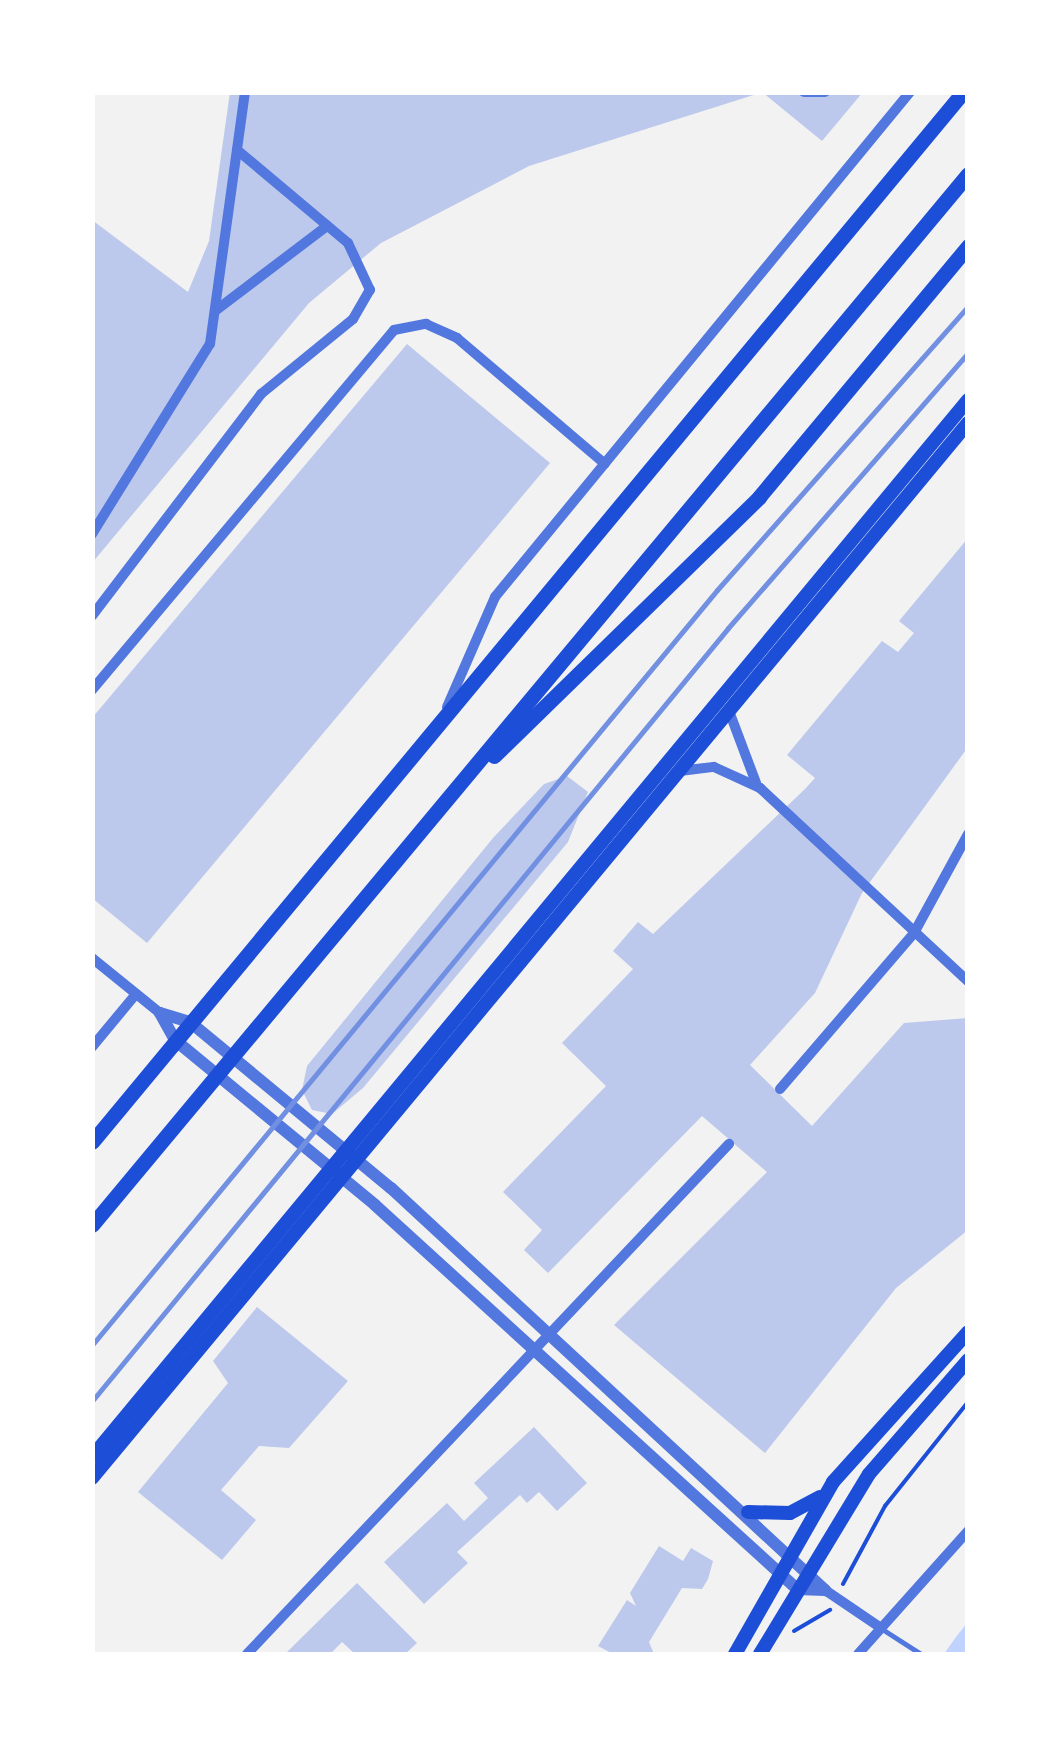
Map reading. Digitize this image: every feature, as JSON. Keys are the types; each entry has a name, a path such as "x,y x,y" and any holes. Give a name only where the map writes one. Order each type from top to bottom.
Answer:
{"main road":[{"path":"92,1142 963,92"},
{"path":"92,1225 968,174"},
{"path":"422,830 830,416 968,246"},
{"path":"352,1155 968,400"},
{"path":"92,1457 678,772 968,423"},
{"path":"92,1478 336,1173"},
{"path":"735,1654 825,1494 968,1332"},
{"path":"760,1654 868,1474 968,1360"},
{"path":"748,1512 790,1513 825,1494"}],"street":[{"path":"92,534 203,362 215,311 245,92"},
{"path":"804,92 824,92"},
{"path":"445,714 481,617 910,92"},
{"path":"92,616 278,374 365,305 362,259 237,150"},
{"path":"215,311 327,226"},
{"path":"92,690 394,330 426,324 456,338 605,464"},
{"path":"729,710 735,746 760,788 968,982"},
{"path":"678,772 714,768 760,788"},
{"path":"780,1089 914,932 968,834"},
{"path":"92,958 160,1013 190,1022 352,1155 810,1567 825,1590 878,1626"},
{"path":"92,1047 136,994"},
{"path":"160,1013 175,1040 336,1173 797,1588 825,1590"},
{"path":"247,1654 729,1144"},
{"path":"858,1654 878,1626 968,1530"}],"lane":[{"path":"878,1626 922,1654"}],"path":[{"path":"849,1573 884,1506 968,1402"}],"water":[{"path":"967,1623 967,1654 944,1654 956,1637"}],"building":[{"path":"230,92 760,93 529,166 381,243 309,303 92,563 92,220 188,292 209,241"},
{"path":"762,92 863,92 822,141"},
{"path":"407,344 550,463 147,943 92,898 92,718"},
{"path":"968,538 968,747 862,893 815,993 750,1065 812,1126 904,1023 968,1018 968,1230 896,1288 765,1453 614,1325 767,1172 702,1116 548,1273 524,1250 542,1230 503,1192 606,1086 562,1043 633,969 613,951 638,922 653,934 815,778 787,755 882,641 898,652 914,633 899,621"},
{"path":"567,776 588,792 568,842 363,1088 332,1114 312,1110 302,1090 307,1066 493,838 544,784"},
{"path":"257,1307 348,1381 289,1448 259,1446 221,1490 256,1520 222,1560 138,1492 228,1383 213,1361"},
{"path":"534,1427 587,1483 557,1511 539,1492 527,1503 520,1495 457,1552 468,1563 424,1604 384,1562 447,1503 464,1521 488,1498 474,1483"},
{"path":"659,1546 683,1561 691,1548 713,1561 708,1579 702,1589 682,1588 649,1642 654,1654 613,1654 598,1646 627,1600 636,1606 630,1593"},
{"path":"357,1583 417,1643 405,1654 355,1654 342,1642 330,1654 285,1654"}],"railway":[{"path":"92,1345 717,590 968,306"},
{"path":"92,1401 728,628 968,353"}]}
